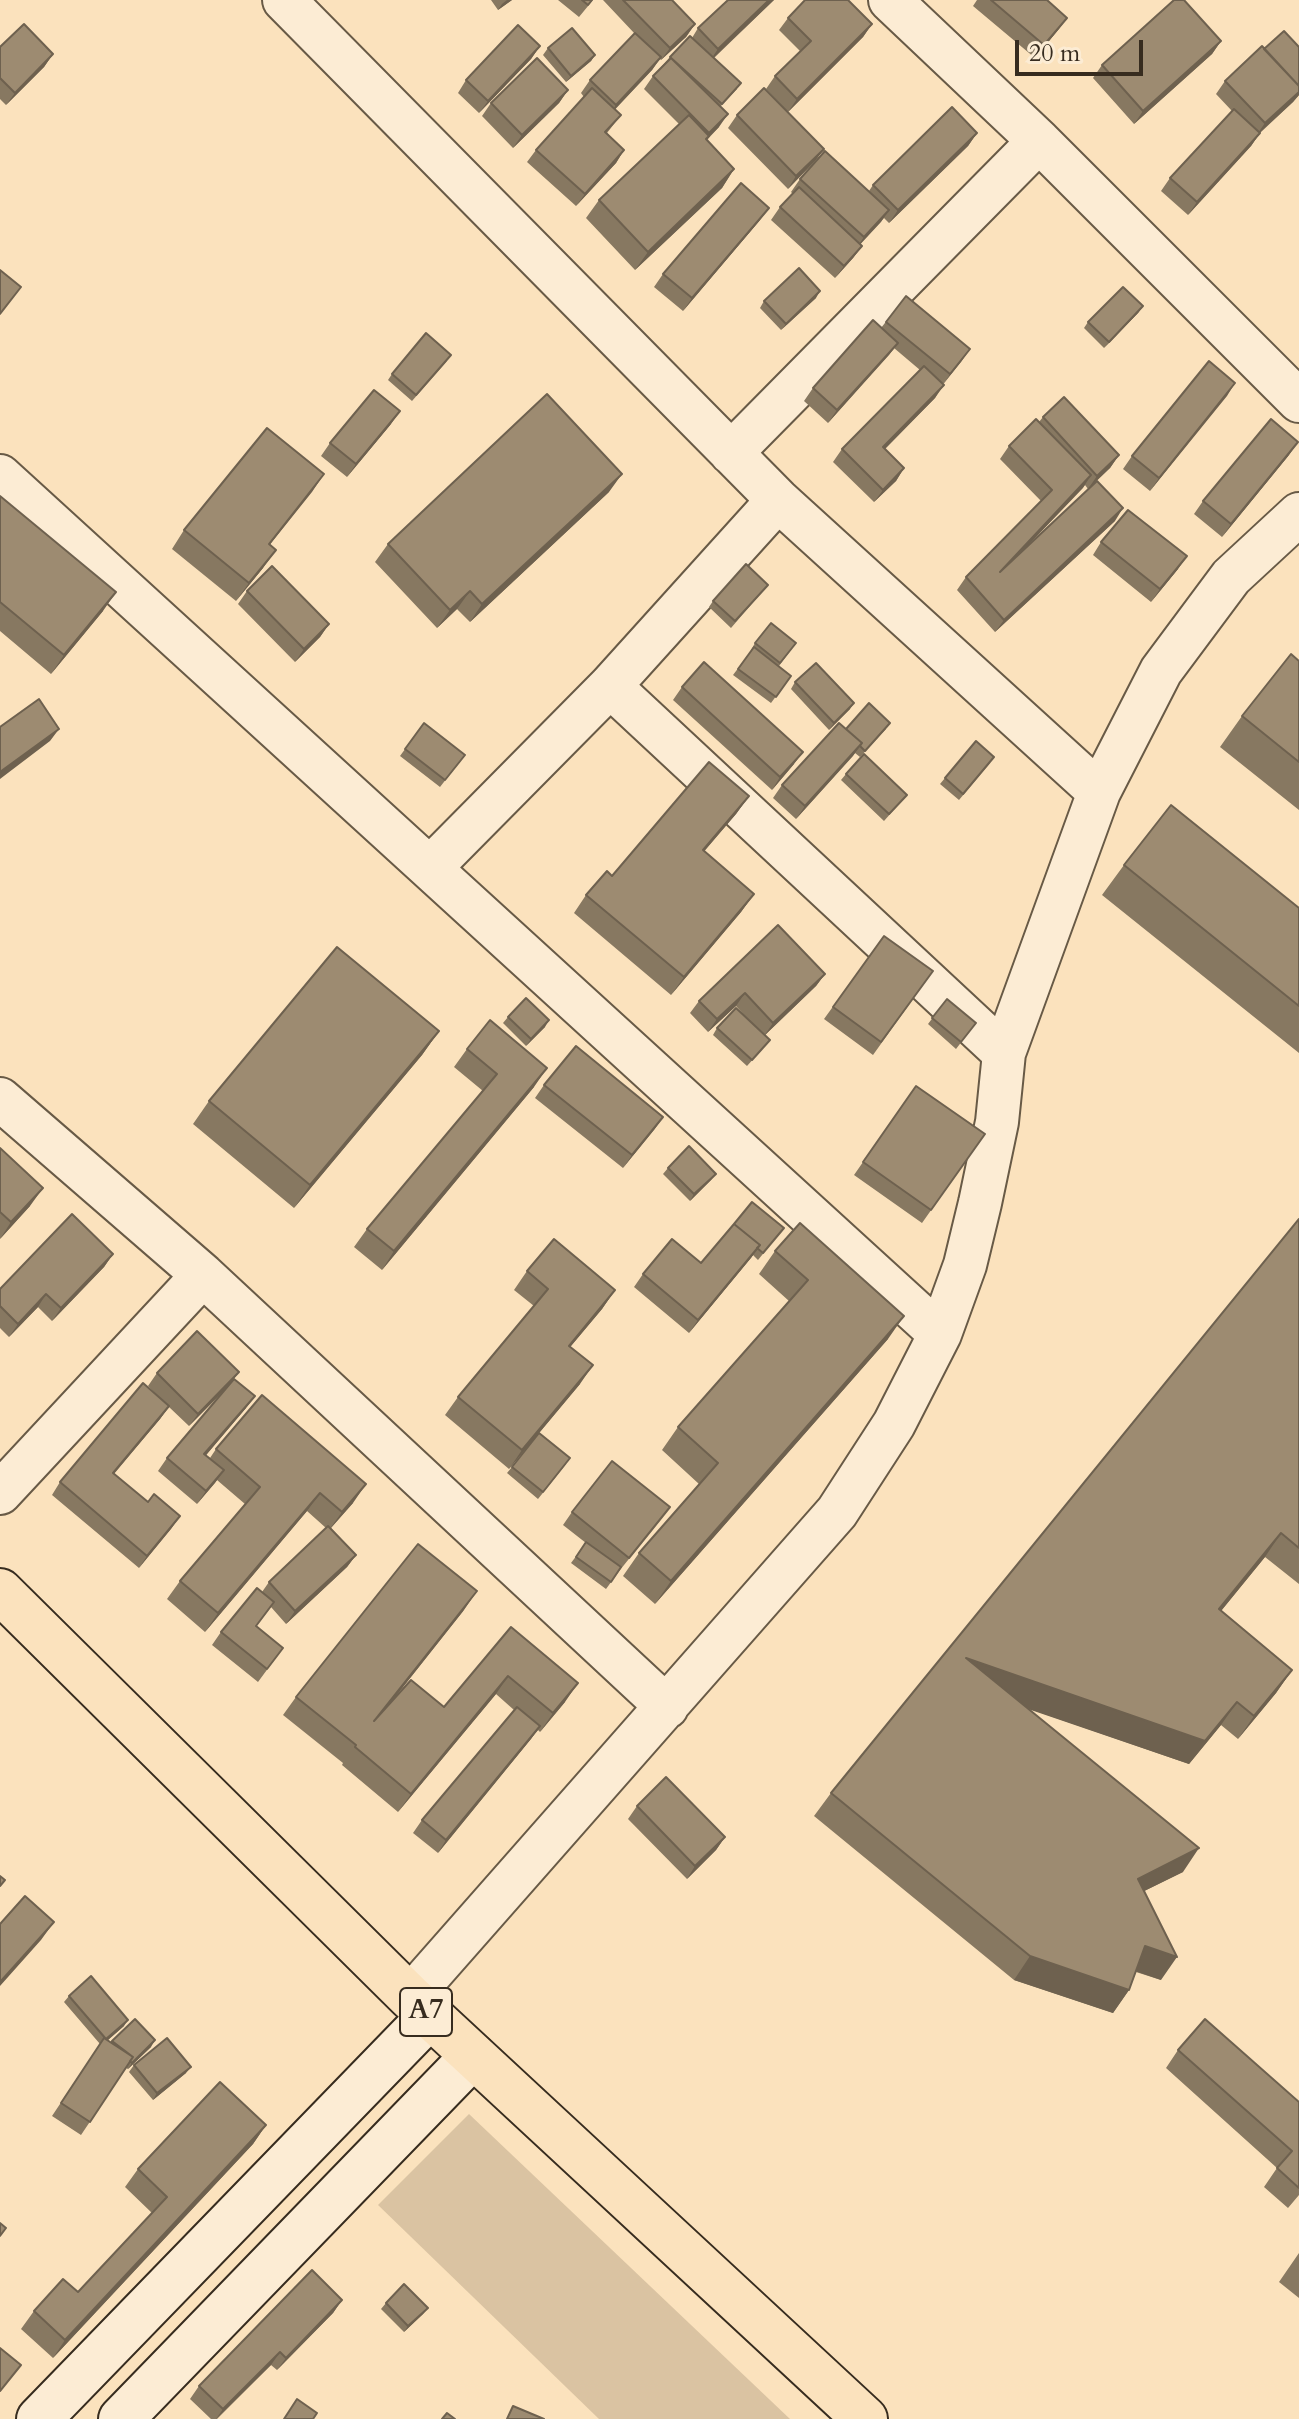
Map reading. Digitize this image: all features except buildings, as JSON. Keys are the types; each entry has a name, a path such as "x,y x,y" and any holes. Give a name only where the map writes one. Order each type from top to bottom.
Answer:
{"highway":[{"name":"A7","path":"0,1591 420,2006 865,2419"}],"street":[{"path":"284,0 778,500 1099,792"},
{"path":"890,0 1039,141 1299,401"},
{"path":"731,453 1039,141"},
{"path":"0,476 940,1334"},
{"path":"430,868 610,686 778,500"},
{"path":"39,2419 420,2006 667,1707 837,1512 894,1424 940,1334 965,1265 980,1203 997,1122 1004,1053 1099,792 1161,671 1231,577 1299,514"},
{"path":"610,686 1004,1053"},
{"path":"0,1099 203,1275 667,1707"},
{"path":"0,1493 203,1275"},
{"path":"121,2419 473,2056"}],"shaded area":[{"path":"469,2114 790,2419 599,2419 378,2205"}]}
